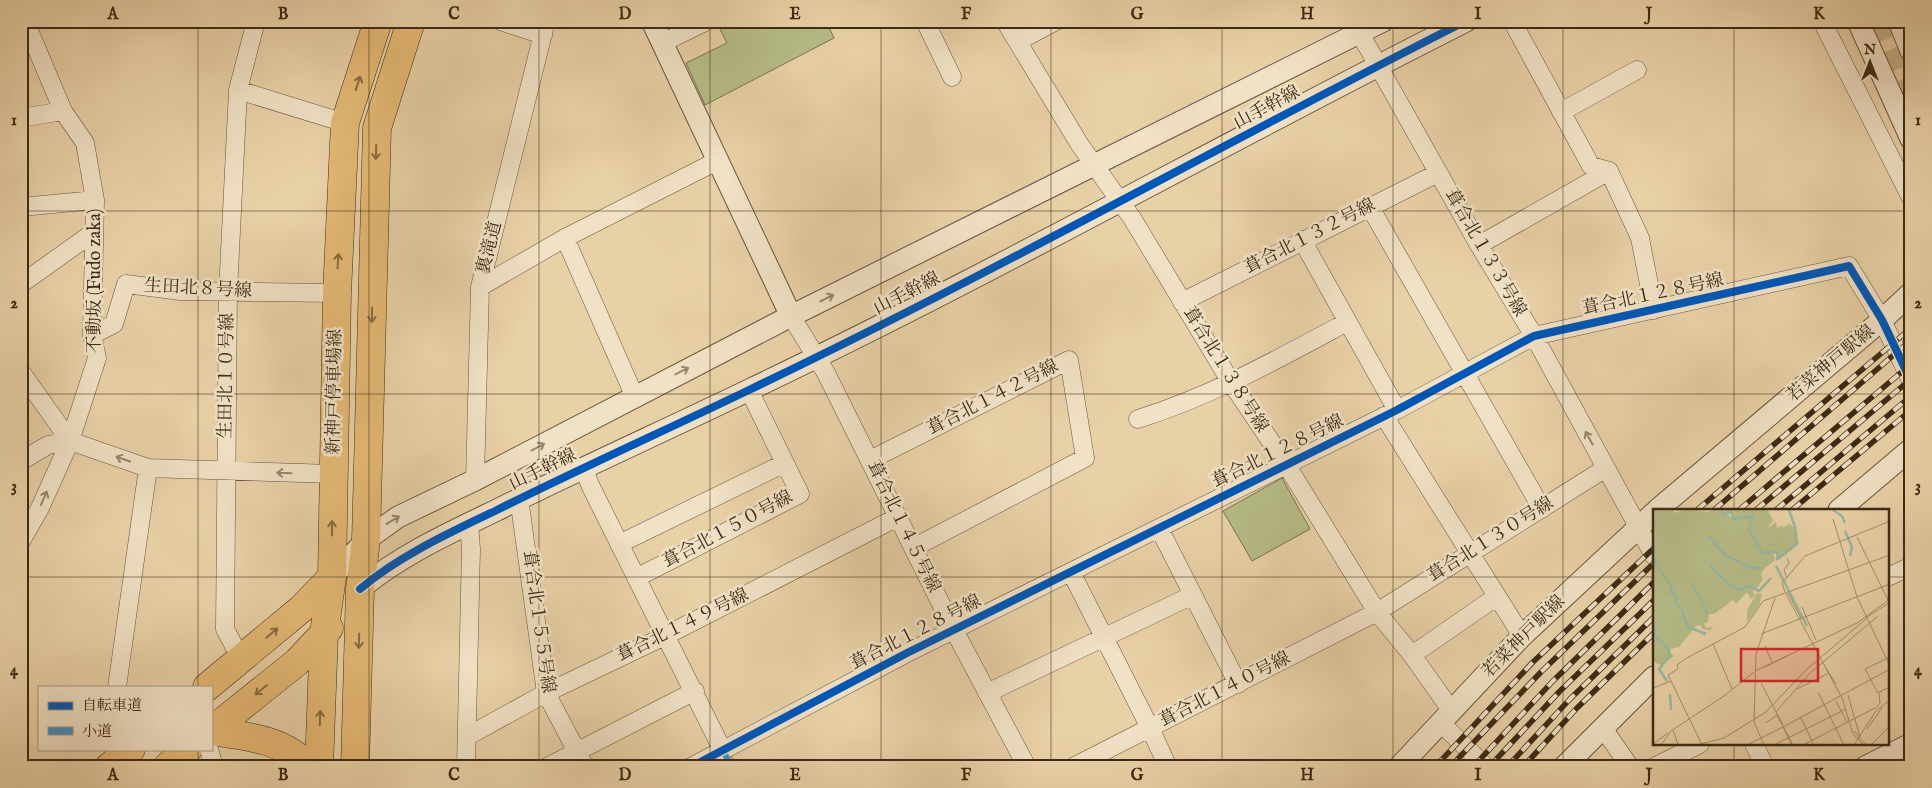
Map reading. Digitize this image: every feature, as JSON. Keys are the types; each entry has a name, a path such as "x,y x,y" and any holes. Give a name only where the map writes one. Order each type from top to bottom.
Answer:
{"main road":[{"name":"新神戸停車場線","path":"318,767 324,634 332,577 337,293 345,123 378,21"},
{"name":"新神戸停車場線","path":"355,767 360,589 366,540 377,128 411,21"},
{"name":"山手幹線","path":"208,686 301,609 332,577"},
{"name":"山手幹線","path":"212,730 297,662 324,634 360,589"},
{"path":"212,731 277,744 303,761 308,767"},
{"path":"167,767 187,750"}],"street":[{"name":"不動坂 (Fudo zaka)","path":"21,541 40,508 70,442 97,358 92,335 95,200 85,143 63,111 26,21"},
{"name":"生田北１０号線","path":"242,658 225,630 228,292 238,90 256,21"},
{"path":"500,21 544,28"},
{"path":"652,21 791,316"},
{"path":"662,43 707,21"},
{"path":"925,21 952,77"},
{"name":"葺合北１３８号線","path":"1005,21 1080,145 1120,202 1232,384 1286,464 1376,612 1412,655 1445,716 1486,767"},
{"path":"1018,41 1056,21"},
{"name":"山手幹線","path":"332,577 366,540 380,528 398,517 475,480 791,316 1094,165 1357,27 1383,21"},
{"name":"山手幹線","path":"360,589 399,561 469,523 815,357 1120,202 1466,21"},
{"path":"1512,21 1591,166 1609,171 1640,238 1654,310"},
{"path":"1822,21 1911,198"},
{"path":"1858,21 1911,139"},
{"path":"1899,21 1911,51"},
{"name":"葺合北１３３号線","path":"1357,27 1479,245 1534,336 1606,468 1647,520 1653,551"},
{"name":"裏滝道","path":"475,480 480,288 544,28"},
{"path":"1562,112 1637,70"},
{"path":"238,90 345,123"},
{"path":"21,118 63,111"},
{"path":"480,288 565,238 717,162"},
{"path":"1479,245 1609,171"},
{"name":"葺合北１３２号線","path":"1182,302 1438,173"},
{"path":"21,207 95,200"},
{"path":"1370,207 1542,509"},
{"path":"21,284 94,232"},
{"path":"565,238 634,396"},
{"path":"1302,240 1348,322 1390,413 1496,597 1522,636"},
{"name":"葺合北１２８号線","path":"691,767 954,630 1390,413 1534,336 1849,266 1882,320"},
{"name":"生田北８号線","path":"92,335 114,324 126,284 181,291 337,293"},
{"name":"若菜神戸駅線","path":"1658,509 1882,320 1911,293"},
{"name":"葺合北１４５号線","path":"791,316 826,373 954,630 1027,767"},
{"path":"1882,320 1911,381"},
{"path":"1138,419 1176,407 1232,384 1348,322"},
{"name":"葺合北１４２号線","path":"870,460 1069,360 1085,458 913,548"},
{"path":"21,372 70,442"},
{"name":"葺合北１５０号線","path":"636,578 800,494 749,390"},
{"path":"21,461 48,445 70,442 148,468 333,474"},
{"path":"1841,509 1911,449"},
{"path":"619,544 785,463"},
{"path":"583,467 590,487 665,636 695,691 723,750"},
{"path":"117,686 148,468"},
{"name":"葺合北１３０号線","path":"1376,612 1606,468"},
{"name":"葺合北１５５号線","path":"519,498 546,693 581,759"},
{"name":"葺合北１４９号線","path":"468,736 546,693 665,636 898,517"},
{"name":"若菜神戸駅線","path":"1399,767 1522,636 1647,520"},
{"path":"466,767 471,549 469,523"},
{"path":"1159,528 1238,684"},
{"path":"1890,576 1911,566"},
{"path":"1071,572 1168,767"},
{"path":"987,693 1193,595"},
{"path":"1412,655 1496,597"},
{"name":"葺合北１４０号線","path":"1073,767 1376,612"},
{"path":"1564,767 1653,677"},
{"path":"547,767 581,759 695,691"},
{"path":"1603,728 1630,767"},
{"path":"1865,767 1894,760 1911,744"},
{"path":"1654,767 1696,746"},
{"path":"1755,746 1765,767"},
{"path":"209,750 214,767"}],"green space":[{"path":"716,21 826,21 834,38 705,105 686,63 727,43"},
{"path":"1282,478 1310,529 1252,561 1223,511"}],"tunnel":[{"path":"1876,21 1911,102"},
{"path":"723,751 732,767"}],"railway":[{"path":"1698,509 1911,328"},
{"path":"1715,509 1911,340"},
{"path":"1740,509 1911,364"},
{"path":"1757,509 1911,379"},
{"path":"1777,509 1911,396"},
{"path":"1793,509 1911,410"},
{"path":"1435,767 1533,662 1653,549"},
{"path":"1450,767 1541,672 1653,564"},
{"path":"1473,767 1552,682 1653,583"},
{"path":"1489,767 1560,691 1653,601"},
{"path":"1507,767 1570,699 1653,618"},
{"path":"1523,767 1577,708 1653,634"}],"marked path":[{"path":"723,751 732,767"}],"cycle path":[{"path":"360,589 391,566 442,537 840,346 1466,21"},
{"path":"691,767 907,653 1397,410 1534,336 1849,266 1882,320 1911,381"}]}
